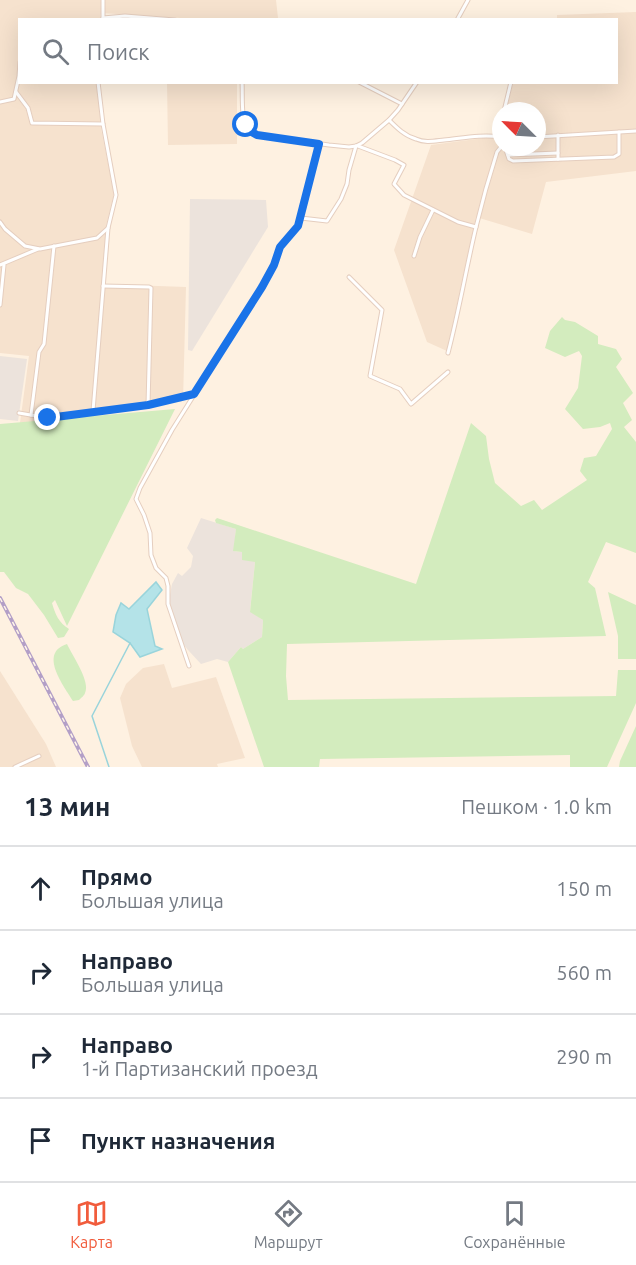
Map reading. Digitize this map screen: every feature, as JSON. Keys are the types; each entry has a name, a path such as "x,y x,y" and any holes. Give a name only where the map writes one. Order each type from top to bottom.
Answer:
{"street":[{"path":"103,0 103,18"},
{"path":"457,18 468,0"},
{"path":"110,18 125,16 150,18"},
{"path":"0,102 14,99 18,81"},
{"path":"93,411 108,228 116,195 98,84"},
{"path":"242,84 243,115 250,131 267,137 349,147 362,143 389,120 416,84"},
{"path":"363,84 402,104"},
{"path":"506,102 510,84"},
{"path":"16,92 28,108 32,123 103,124"},
{"path":"389,120 410,137 426,142 492,136"},
{"path":"546,136 636,131"},
{"path":"508,156 511,161 616,157 619,154 619,132"},
{"path":"558,135 558,159"},
{"path":"189,666 168,604 166,578 156,568 151,555 150,533 136,499 171,429 262,287 274,265 280,247 298,226 319,144"},
{"path":"357,146 404,165 394,184 404,195 458,222 476,228"},
{"path":"301,218 327,221 347,184 357,146"},
{"path":"546,153 558,153"},
{"path":"448,353 476,228 496,156"},
{"path":"414,256 433,210"},
{"path":"0,222 4,229 25,246 40,249"},
{"path":"0,305 2,265 40,249 97,238 108,228"},
{"path":"31,415 39,352 44,344 54,246"},
{"path":"349,277 382,310 370,376 400,389 411,404 448,372"},
{"path":"103,286 151,288 148,405"},
{"path":"19,413 48,418 148,405 194,394"},
{"path":"15,767 39,756"}],"shaded area":[{"path":"0,0 276,0 278,18 181,18 101,13 100,18 18,18 18,84 97,84 101,128 114,194 106,226 102,284 186,287 183,401 91,417 20,423 29,356 0,353"},
{"path":"636,12 636,171 546,182 532,234 476,217 447,351 427,342 394,250 431,145 492,137 492,156 546,156 546,102 508,102 513,84 618,84 618,18 557,18 557,15"},
{"path":"167,84 237,84 237,144 168,145"},
{"path":"190,199 266,200 268,227 192,351 188,350"},
{"path":"0,356 27,359 18,421 0,419"},
{"path":"201,518 236,529 234,551 242,552 255,562 250,611 263,620 262,637 243,649 241,647 228,662 217,659 201,664 181,641 169,600 172,584 178,573 182,576 191,567 193,556 187,548"},
{"path":"164,664 172,688 216,677 245,758 217,764 218,767 142,767 132,746 120,698 126,684 143,668"},
{"path":"0,671 46,744 56,767 0,767"}],"green space":[{"path":"562,317 598,336 598,344 616,349 622,359 616,367 633,393 623,403 632,420 624,427 636,442 636,553 606,542 588,582 595,588 606,636 287,644 288,700 616,696 618,670 636,670 636,703 607,767 570,767 570,755 320,759 319,767 264,767 228,662 241,647 243,649 262,637 263,620 250,612 255,562 242,560 242,552 233,551 236,529 216,523 215,520 217,518 416,584 471,423 486,436 495,483 521,506 534,500 542,510 587,480 580,471 584,458 596,456 612,429 610,423 583,429 565,409 578,388 582,356 579,351 565,357 545,348 550,331"},
{"path":"175,409 67,626 55,600 52,603 58,618 69,629 64,637 58,638 28,594 16,588 4,572 0,572 0,424"},
{"path":"608,592 636,605 636,659 618,659 618,636"},
{"path":"67,644 83,676 86,688 85,694 79,700 73,701 60,679 54,662 54,655 59,648"},
{"path":"636,726 636,767 619,767 620,761"}],"water":[{"path":"156,582 162,590 147,609 155,646 162,649 140,657 130,643 113,632 116,615 121,603 129,609"}],"waterway":[{"path":"109,767 92,716 130,643"}],"railway":[{"path":"0,598 88,767"}],"route":[{"path":"48,418 148,405 194,394 262,287 274,265 280,247 298,226 319,144 257,135 246,125"}]}
